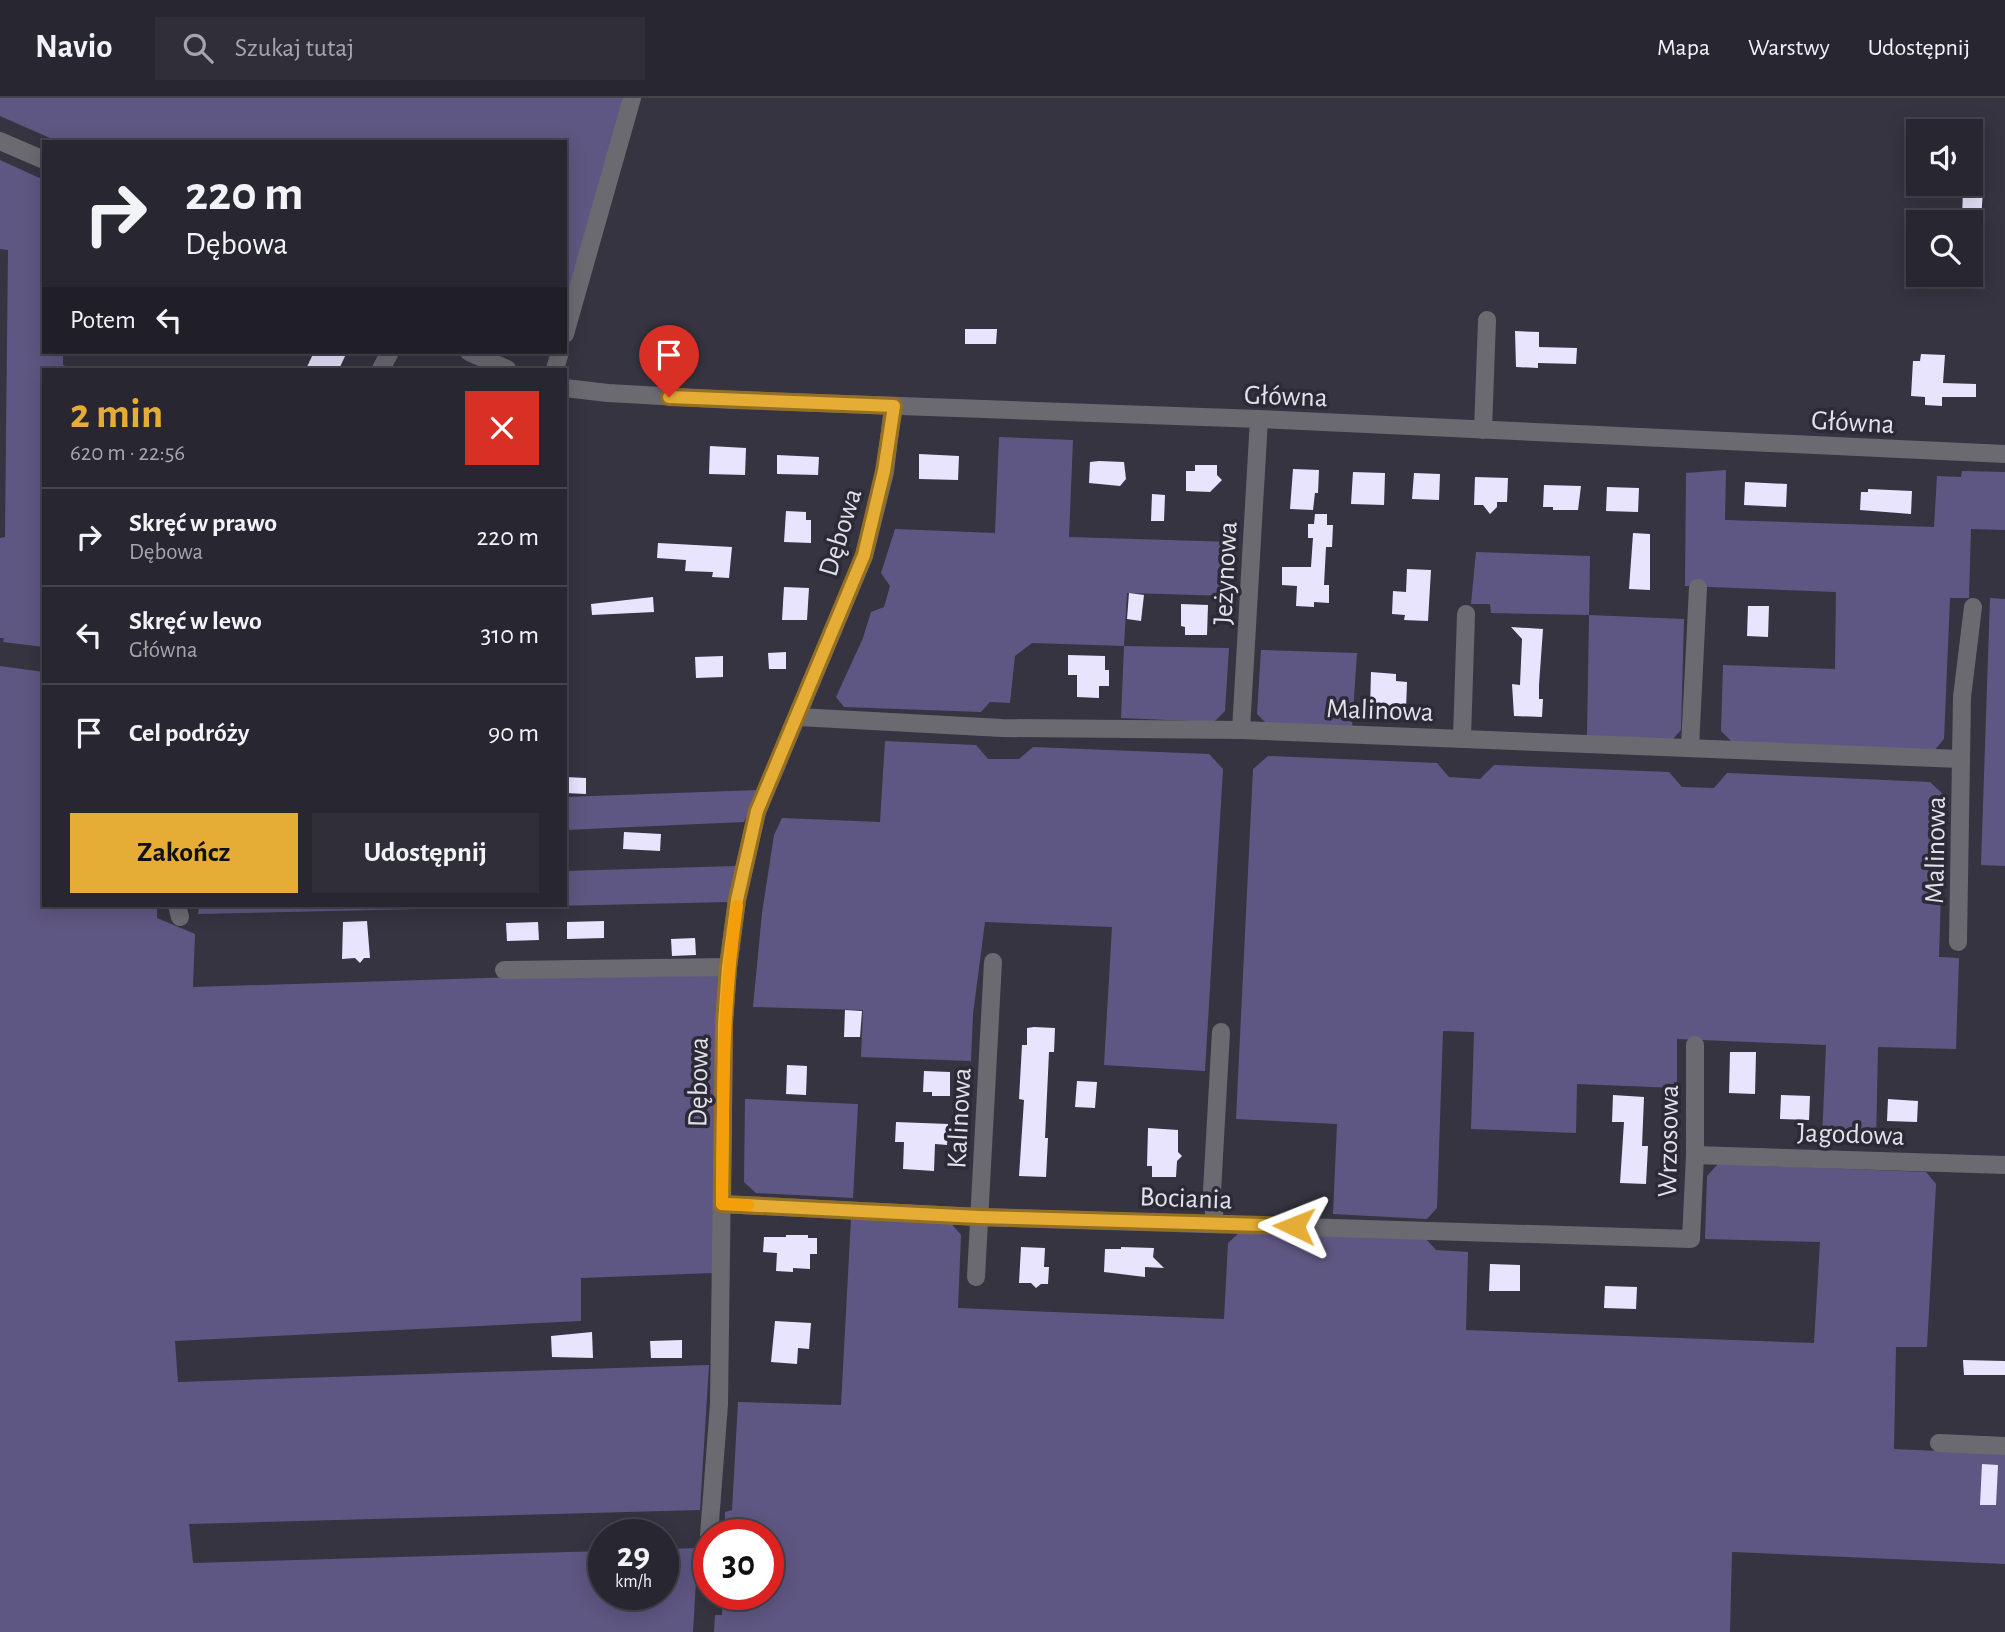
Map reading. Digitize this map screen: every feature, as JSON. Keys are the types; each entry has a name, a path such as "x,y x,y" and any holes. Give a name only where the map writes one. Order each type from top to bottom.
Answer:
{"street":[{"path":"567,327 632,98"},
{"path":"0,141 42,159"},
{"path":"1483,430 1487,320"},
{"path":"473,354 505,368"},
{"name":"Główna","path":"567,388 708,399 1259,419 2005,454"},
{"name":"Dębowa","path":"710,1519 719,1404 724,1023 737,900 757,811 864,555 884,471 894,406"},
{"name":"Jeżynowa","path":"1241,730 1259,419"},
{"path":"1690,747 1698,588"},
{"name":"Malinowa","path":"1958,942 1962,697 1973,607"},
{"path":"1462,738 1466,614"},
{"name":"Malinowa","path":"797,717 1002,728 1241,730 1960,759"},
{"name":"Kalinowa","path":"976,1277 993,962"},
{"path":"504,970 728,967"},
{"path":"1215,1224 1212,1191 1221,1032"},
{"name":"Wrzosowa","path":"1690,1239 1695,1155 1695,1045"},
{"name":"Jagodowa","path":"1695,1155 2005,1165"},
{"name":"Bociania","path":"722,1204 979,1217 1690,1239"},
{"path":"1939,1443 2005,1446"}],"shaded area":[{"path":"0,98 628,98 567,301 567,140 54,140 0,116"},
{"path":"0,160 42,179 42,354 63,354 63,365 70,368 42,368 42,647 3,642 4,638 0,638 0,538 5,537 8,250 0,249"},
{"path":"999,437 1073,440 1069,537 1234,542 1231,596 1127,593 1124,646 1032,643 1015,656 1010,703 990,702 981,712 844,707 836,697 863,638 871,612 884,607 890,586 881,573 895,529 995,533"},
{"path":"1726,470 1725,520 1934,527 1937,476 1961,477 1962,471 2005,472 2005,530 1971,529 1969,598 1950,598 1944,739 1934,751 1733,743 1721,731 1723,665 1835,669 1836,592 1685,586 1686,473"},
{"path":"1476,552 1590,556 1589,615 1491,613 1490,604 1471,604"},
{"path":"1990,598 2005,599 2005,866 1981,865"},
{"path":"1589,615 1684,619 1681,730 1672,740 1587,736"},
{"path":"1124,646 1229,648 1225,711 1214,722 1121,718"},
{"path":"1261,650 1357,653 1352,728 1267,724 1257,714"},
{"path":"0,666 42,672 42,907 157,907 157,918 195,934 193,987 719,971 713,1273 581,1278 581,1321 175,1341 178,1382 709,1365 700,1510 189,1524 193,1563 588,1551 588,1610 679,1610 679,1549 693,1548 693,1632 0,1632"},
{"path":"885,741 976,745 988,759 1019,759 1033,747 1209,754 1223,769 1205,1071 1104,1065 1112,927 985,922 973,1014 971,1061 861,1057 863,1010 753,1007 762,913 774,835 782,818 880,822"},
{"path":"1268,756 1437,763 1449,777 1480,779 1494,765 1669,772 1682,787 1714,788 1727,773 1930,782 1944,795 1939,957 1959,958 1956,1049 1878,1047 1876,1144 1822,1141 1826,1045 1677,1039 1677,1088 1577,1084 1576,1133 1471,1129 1474,1032 1443,1031 1437,1208 1427,1219 1333,1214 1337,1124 1236,1119 1253,769"},
{"path":"758,790 744,822 567,830 567,797"},
{"path":"736,866 730,902 567,906 567,871"},
{"path":"199,907 508,907 198,914"},
{"path":"745,1099 858,1104 853,1198 756,1193 744,1182"},
{"path":"1718,1164 1926,1172 1936,1184 1927,1347 1896,1347 1894,1449 2005,1454 2005,1564 1732,1552 1730,1632 714,1632 715,1615 722,1615 722,1610 784,1610 784,1519 725,1519 725,1512 732,1510 738,1402 841,1405 851,1219 950,1222 961,1235 958,1308 1224,1319 1228,1243 1240,1232 1426,1239 1436,1250 1468,1252 1466,1330 1814,1343 1820,1242 1705,1239 1707,1176"}],"building":[{"path":"1963,196 1983,196 1982,210 1962,210"},
{"path":"965,329 997,329 996,344 965,344"},
{"path":"1515,331 1539,332 1539,347 1577,348 1576,364 1538,363 1538,368 1516,367"},
{"path":"313,354 346,354 339,368 306,368"},
{"path":"1921,354 1945,355 1943,383 1976,384 1976,397 1942,397 1942,406 1925,405 1925,397 1911,396 1913,361 1920,361"},
{"path":"710,446 746,448 745,475 709,474"},
{"path":"919,454 959,456 958,480 919,479"},
{"path":"777,455 819,457 818,475 777,474"},
{"path":"1090,462 1124,462 1126,479 1120,486 1089,483"},
{"path":"1195,465 1217,465 1217,475 1222,480 1210,492 1186,491 1186,471 1195,471"},
{"path":"1293,469 1319,470 1318,493 1315,493 1313,510 1290,509"},
{"path":"1353,472 1385,473 1384,505 1351,504"},
{"path":"1414,473 1440,474 1439,500 1412,499"},
{"path":"1475,477 1508,478 1507,502 1497,502 1497,507 1490,514 1483,505 1474,505"},
{"path":"1745,482 1787,484 1786,507 1744,505"},
{"path":"1544,485 1581,486 1578,510 1553,510 1553,507 1543,507"},
{"path":"1607,487 1639,488 1638,512 1606,511"},
{"path":"1868,489 1912,491 1911,514 1860,510 1861,492 1868,492"},
{"path":"1152,494 1165,495 1164,521 1151,521"},
{"path":"786,511 806,512 806,520 811,520 811,543 784,542"},
{"path":"1315,514 1327,514 1327,525 1333,525 1332,547 1326,547 1324,585 1329,585 1329,603 1314,602 1314,607 1296,606 1297,586 1282,585 1282,567 1311,567 1313,538 1308,538 1308,524 1314,524"},
{"path":"1633,533 1650,534 1650,590 1629,589"},
{"path":"658,543 732,547 729,578 712,577 713,572 685,571 686,560 657,558"},
{"path":"1407,569 1431,570 1428,621 1404,620 1405,615 1392,614 1393,591 1406,592"},
{"path":"784,587 809,588 807,620 782,620"},
{"path":"1129,593 1144,595 1141,621 1127,619"},
{"path":"653,597 654,612 592,615 591,604"},
{"path":"1181,604 1208,605 1207,635 1185,635 1185,627 1181,626"},
{"path":"1748,606 1769,606 1768,637 1747,636"},
{"path":"1511,627 1543,629 1539,685 1539,699 1543,699 1542,717 1514,716 1512,684 1520,685 1522,639"},
{"path":"786,652 786,669 769,669 768,653"},
{"path":"1068,655 1105,656 1105,670 1109,670 1109,686 1099,686 1099,698 1077,697 1077,675 1068,675"},
{"path":"723,656 723,677 696,678 695,657"},
{"path":"1371,672 1396,674 1396,681 1407,682 1406,710 1370,709"},
{"path":"567,777 586,778 586,794 567,793"},
{"path":"624,832 661,834 660,851 623,849"},
{"path":"367,921 370,958 364,958 360,963 355,958 342,959 343,922"},
{"path":"604,921 604,938 567,939 567,922"},
{"path":"538,922 539,940 507,941 506,923"},
{"path":"695,938 696,955 672,956 671,939"},
{"path":"845,1010 862,1011 860,1037 844,1037"},
{"path":"1027,1028 1055,1028 1054,1052 1049,1052 1046,1177 1019,1176 1024,1100 1019,1099 1022,1045 1027,1045"},
{"path":"1730,1052 1756,1052 1755,1094 1729,1093"},
{"path":"787,1065 807,1066 806,1095 786,1094"},
{"path":"924,1071 950,1072 950,1096 932,1096 932,1092 923,1092"},
{"path":"1077,1081 1097,1082 1095,1108 1075,1107"},
{"path":"1613,1095 1644,1097 1642,1146 1648,1146 1646,1184 1620,1183 1624,1122 1612,1122"},
{"path":"1781,1095 1810,1096 1809,1120 1780,1119"},
{"path":"1888,1099 1918,1101 1917,1122 1887,1121"},
{"path":"896,1122 948,1124 947,1145 935,1144 934,1171 903,1169 904,1142 895,1142"},
{"path":"1148,1128 1178,1130 1178,1152 1182,1156 1177,1161 1176,1177 1152,1177 1152,1166 1147,1166"},
{"path":"808,1235 808,1238 817,1238 817,1254 810,1254 810,1269 776,1271 777,1253 763,1252 764,1237"},
{"path":"1021,1247 1045,1248 1044,1267 1049,1267 1048,1284 1041,1284 1036,1288 1031,1283 1019,1283"},
{"path":"1154,1248 1153,1257 1164,1268 1145,1267 1145,1277 1104,1272 1105,1249"},
{"path":"1490,1264 1520,1265 1520,1291 1489,1291"},
{"path":"1605,1286 1637,1287 1636,1309 1604,1308"},
{"path":"775,1321 811,1323 809,1349 798,1348 797,1364 771,1362"},
{"path":"592,1332 593,1358 552,1357 551,1336"},
{"path":"682,1340 682,1358 651,1358 650,1341"},
{"path":"1963,1360 2005,1361 2005,1375 1964,1375"},
{"path":"1982,1464 1998,1465 1996,1505 1980,1505"}],"slow traffic":[{"path":"737,906 728,967 724,1023 722,1204 748,1205"}],"route":[{"path":"669,397 894,406 884,471 864,555 757,811 737,900 724,1023 722,1204 979,1217 1294,1226"}]}
